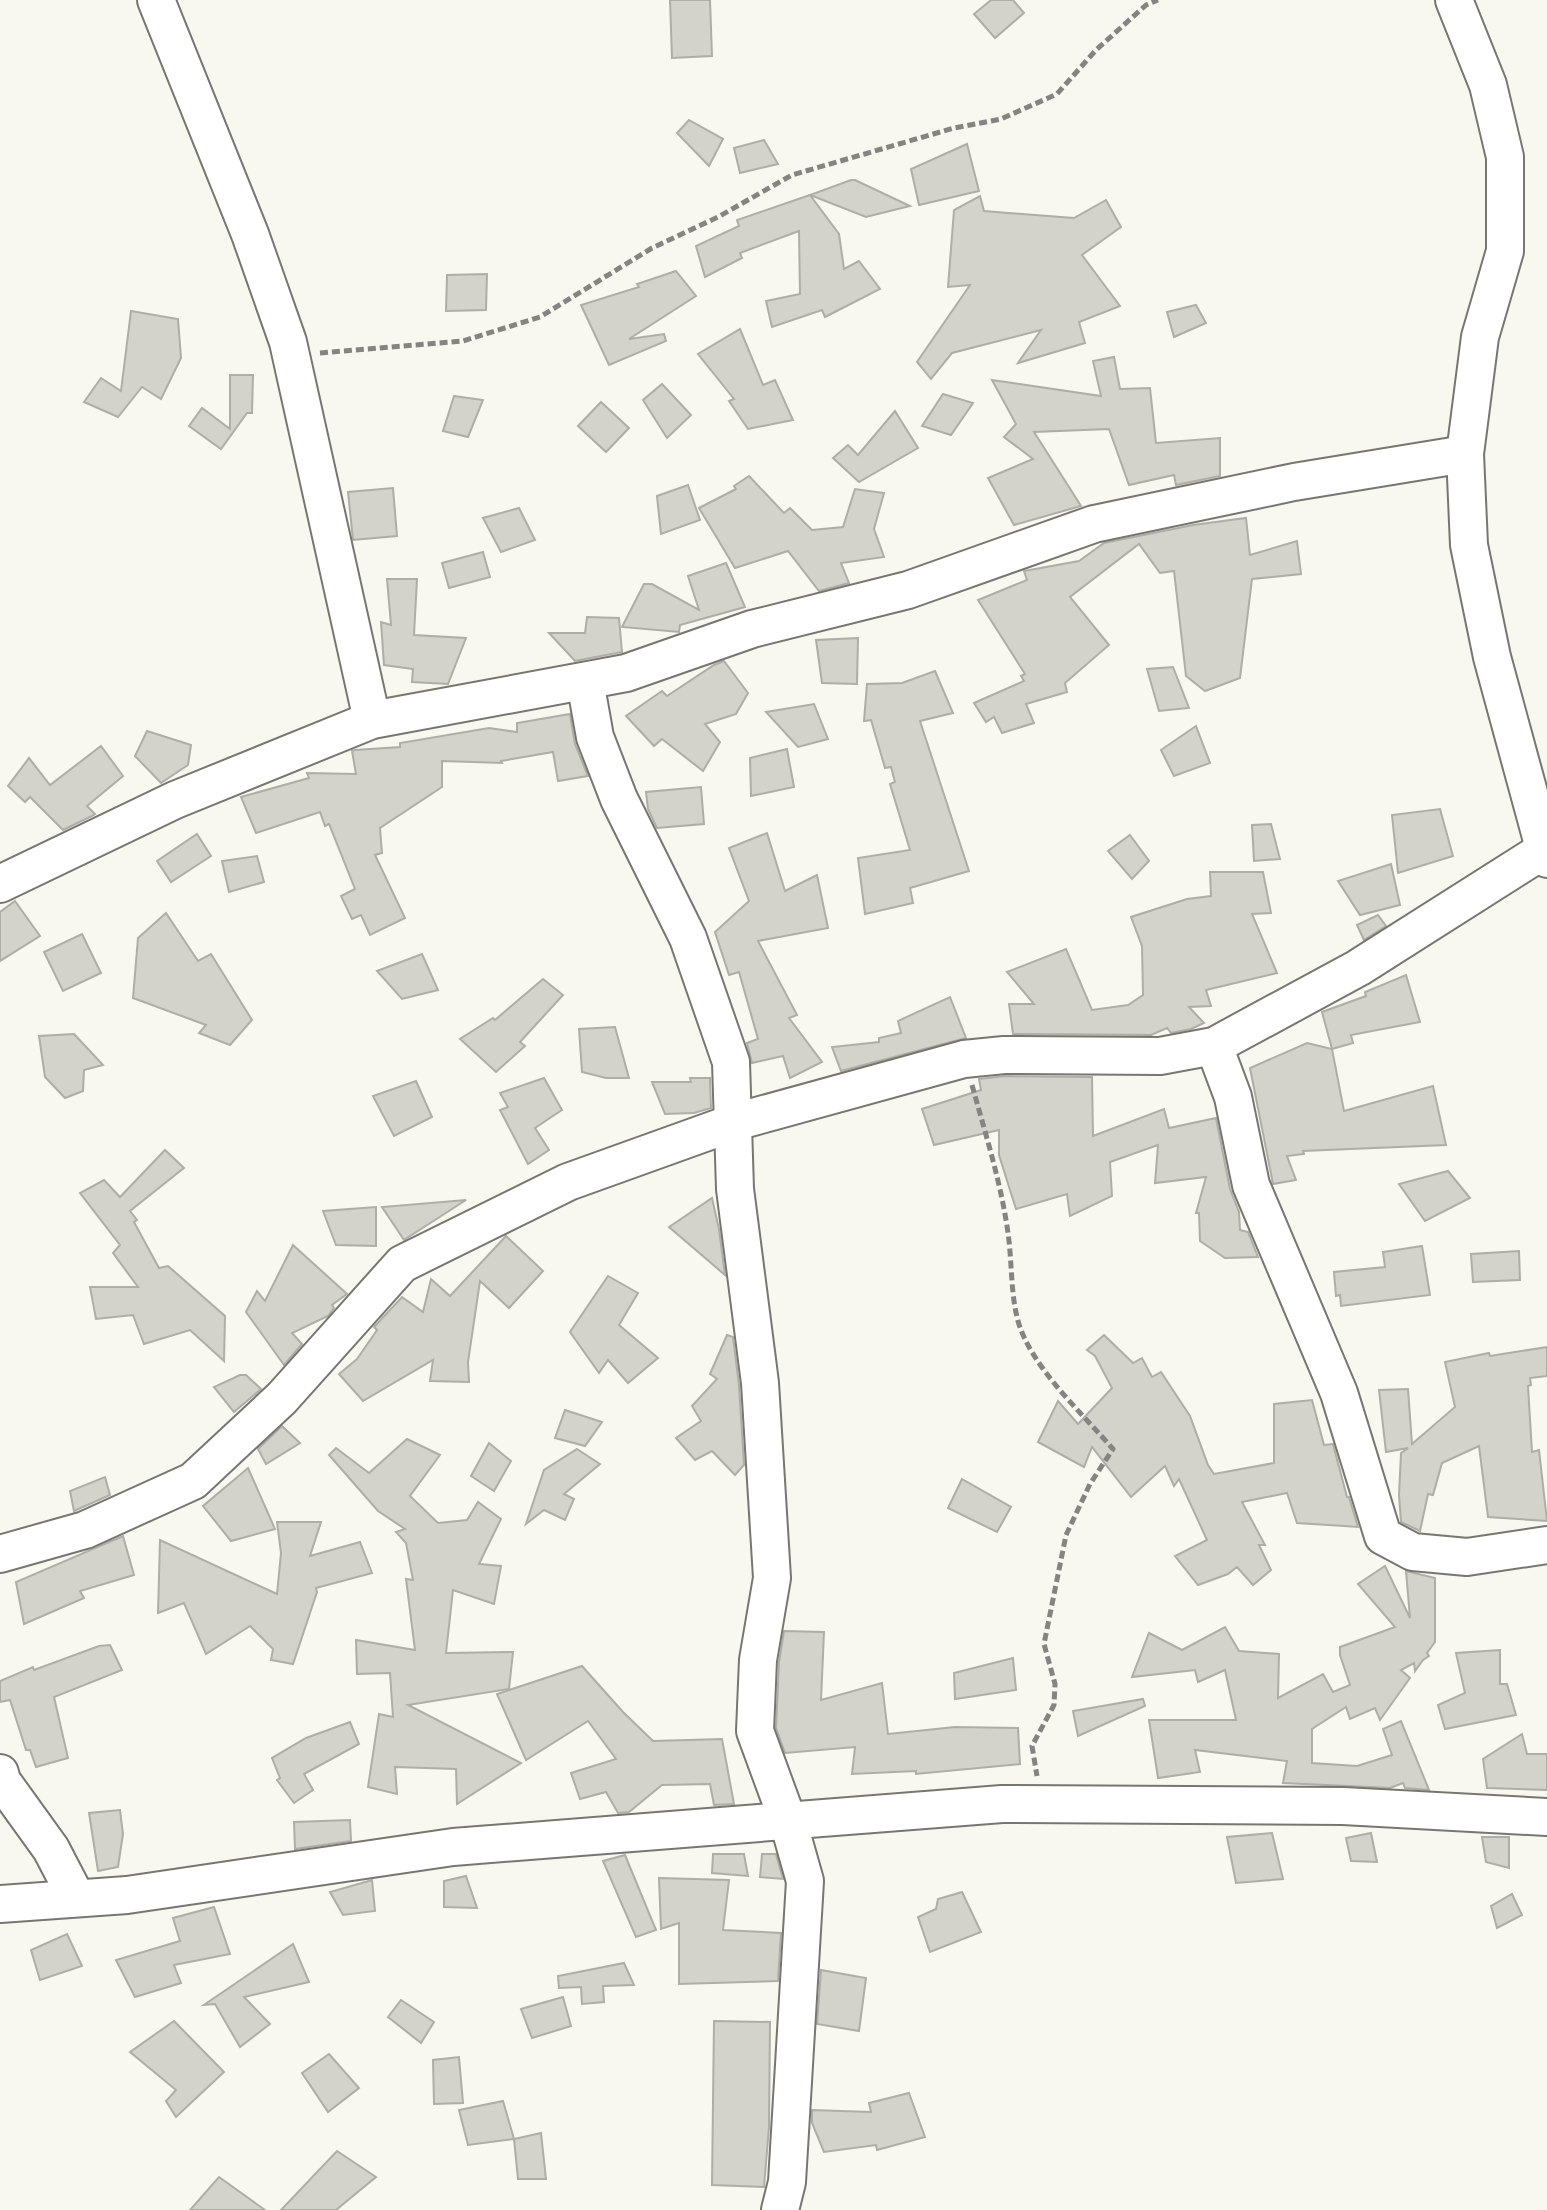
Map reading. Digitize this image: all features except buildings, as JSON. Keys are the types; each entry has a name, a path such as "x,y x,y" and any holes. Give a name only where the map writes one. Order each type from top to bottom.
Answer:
{"street":[{"path":"156,0 250,234 291,356 372,720"},
{"path":"0,1554 85,1530 193,1481 282,1398 402,1264 568,1182 735,1122 964,1059 1004,1055 1160,1056 1214,1046 1358,968 1546,854 1534,763 1492,657 1469,545 1465,454 1480,337 1505,251 1505,157 1488,85 1454,0"},
{"path":"0,884 175,800 372,720 626,673 752,629 908,590 1094,524 1294,482 1465,454"},
{"path":"585,681 595,737 619,799 688,938 731,1062 735,1189 760,1383 772,1578 758,1660 755,1731 788,1821 805,1881 787,2182 780,2210"},
{"path":"1214,1046 1233,1097 1251,1185 1339,1393 1383,1536 1413,1552 1467,1557 1547,1545"},
{"path":"0,1773 2,1781 51,1849 76,1897"},
{"path":"0,1904 127,1895 453,1847 1002,1804 1343,1806 1547,1817"}],"path":[{"path":"291,356 463,341 540,317 652,248 718,217 792,175 954,128 1001,119 1057,94 1096,50 1146,5 1158,0"},
{"path":"964,1059 991,1154 1009,1241 1010,1274 1018,1322 1038,1360 1113,1449 1090,1484 1066,1535 1044,1644 1055,1684 1054,1705 1032,1746 1042,1805"}]}
